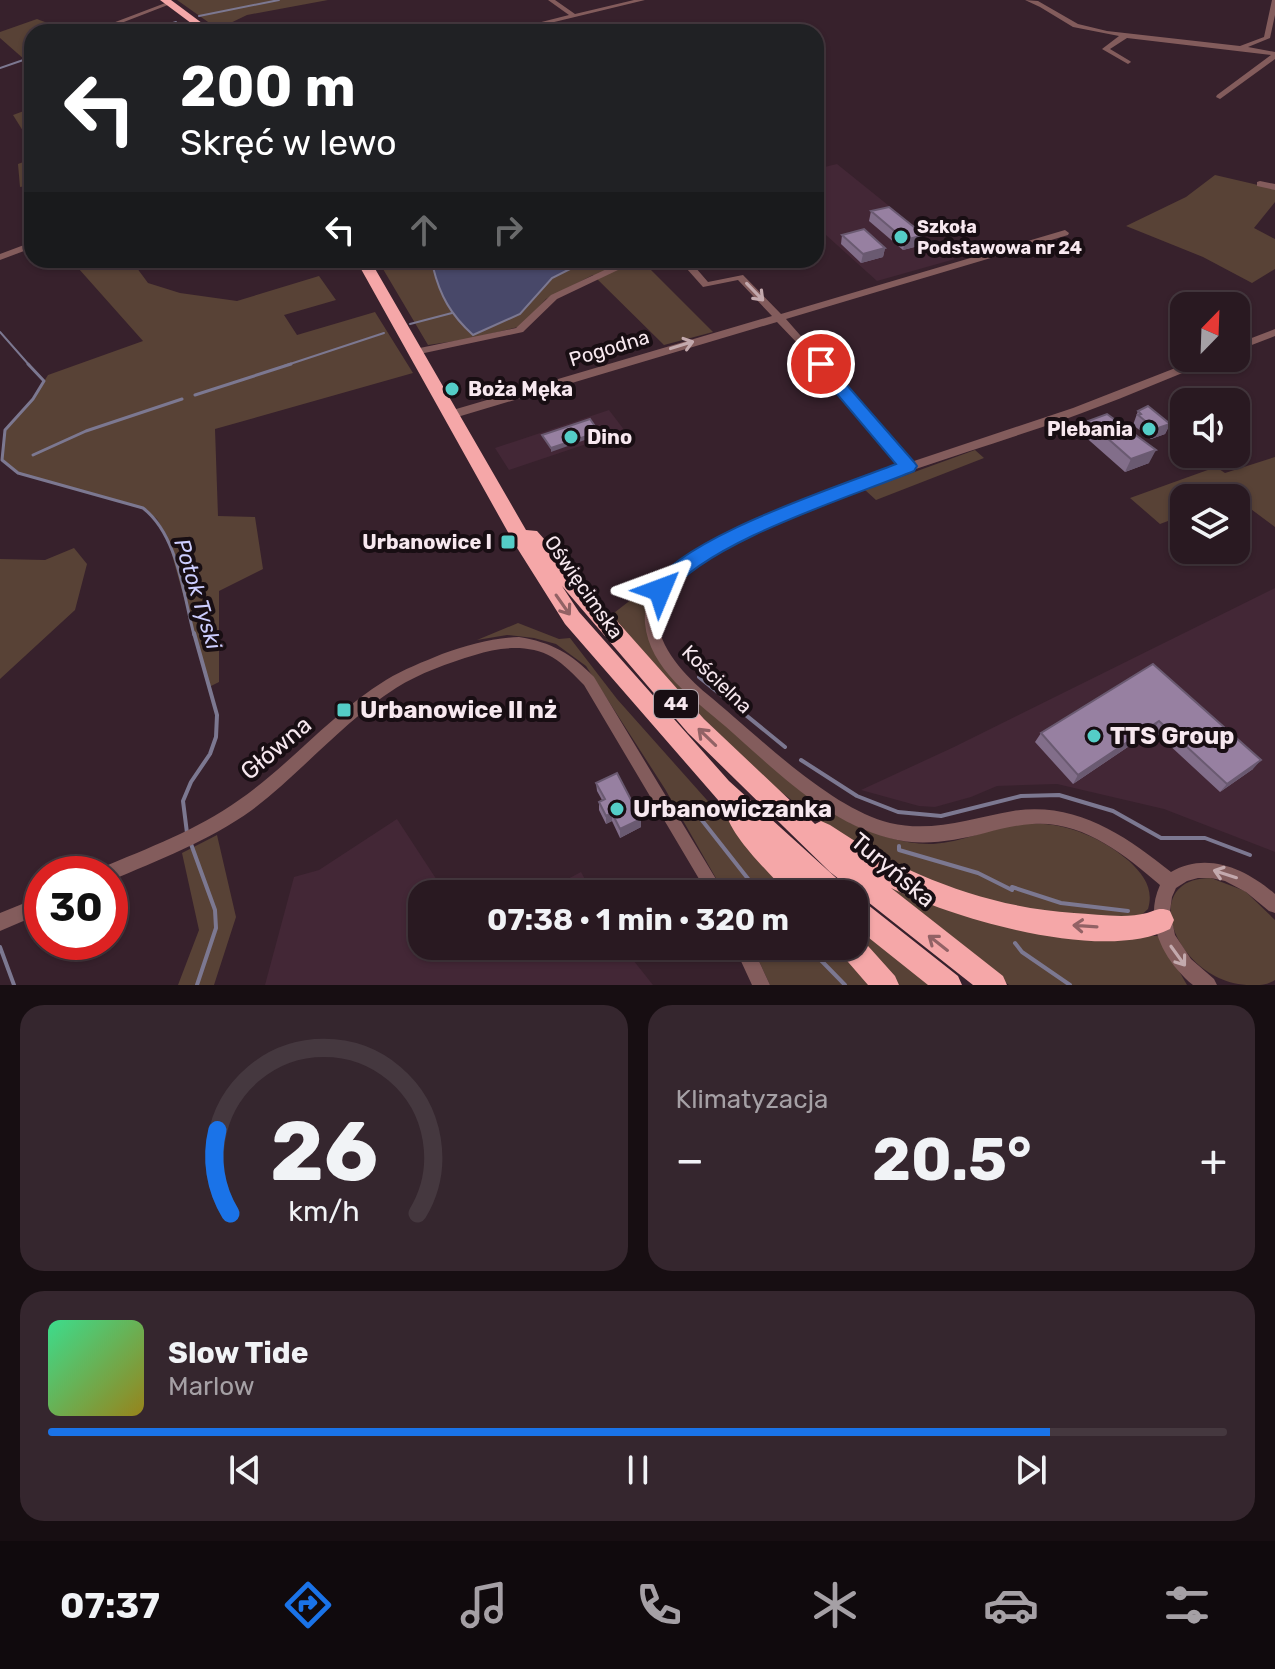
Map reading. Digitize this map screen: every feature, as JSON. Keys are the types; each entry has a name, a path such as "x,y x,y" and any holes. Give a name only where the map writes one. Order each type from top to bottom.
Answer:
{"highway":[{"path":"168,2 198,24"},
{"name":"Oświęcimska","path":"368,268 541,573 572,618 721,789"},
{"name":"Oświęcimska","path":"511,516 664,691 763,791"},
{"path":"721,789 750,833 792,880"},
{"name":"44","path":"721,789 820,880"},
{"path":"763,791 844,850 914,887 956,902 1002,916 1061,924 1142,927 1161,920"},
{"name":"Turyńska","path":"763,791 883,901 994,985"},
{"path":"868,921 949,985"},
{"path":"864,960 886,985"}],"street":[{"path":"551,0 573,15"},
{"path":"537,24 642,0"},
{"path":"1028,0 1041,4 1075,26 1126,35 1242,47 1275,55"},
{"path":"1242,47 1267,38 1275,0"},
{"path":"112,24 168,2"},
{"path":"1126,35 1105,49 1128,62"},
{"path":"1220,97 1275,55"},
{"path":"1260,184 1275,187"},
{"name":"Pogodna","path":"450,415 1065,233"},
{"path":"0,257 24,248"},
{"path":"415,352 519,330 554,297 617,268"},
{"path":"691,268 706,285 740,277 778,316 908,466"},
{"path":"1250,342 1275,332"},
{"name":"Kościelna","path":"1170,882 1121,842 1093,827 1063,818 1021,817 937,836 901,833 860,820 827,800 702,698 663,654 652,627 654,603 663,585 688,562 722,541 908,466 1097,404 1176,372"},
{"name":"Główna","path":"128,864 210,826 242,807 383,689 414,672 470,649 508,642 534,644 556,652 579,669 634,752 709,880"},
{"path":"1208,985 1173,951 1161,920 1160,905 1170,882 1194,869 1218,871 1244,880 1275,905"},
{"path":"0,922 24,912"},
{"path":"749,960 761,985"}],"shaded area":[{"path":"177,0 328,0 247,15 228,24 211,24"},
{"path":"37,19 50,24 24,24 24,59 0,38 0,32"},
{"path":"24,111 24,136 23,131 13,115"},
{"path":"24,162 24,186 20,187 18,164"},
{"path":"837,164 955,259 877,281 824,233 824,167"},
{"path":"1215,175 1275,189 1275,202 1254,228 1275,239 1275,269 1252,283 1203,257 1126,226 1186,197"},
{"path":"78,268 137,268 148,283 180,293 237,301 319,276 336,300 284,315 297,335 375,312 413,373 215,429 218,516 255,517 263,569 219,591 219,682 209,687 167,537 157,519 143,508 18,473 2,460 5,430 33,399 48,375 143,341"},
{"path":"435,268 520,314 552,278 572,268 649,268 713,332 664,345 593,275 546,299 522,326 428,345 383,269"},
{"path":"609,410 625,431 509,470 495,448"},
{"path":"975,450 984,458 876,500 865,490"},
{"path":"1275,457 1275,527 1250,508 1250,484 1170,484 1170,520 1160,524 1130,498 1213,468 1225,473 1250,468 1250,465"},
{"path":"74,548 87,564 75,610 0,679 0,559 45,560"},
{"path":"654,582 652,646 850,823 891,838 922,844 956,840 1022,824 1065,827 1106,844 1134,866 1149,889 1148,909 1138,918 1067,917 978,902 854,847 769,783 703,718 610,616"},
{"path":"1275,588 1275,852 1164,809 1057,784 997,786 935,807 919,806 861,790 954,747"},
{"path":"518,623 559,639 570,638 617,699 714,808 718,807 784,880 717,880 665,789 586,666 556,644 534,638 507,635 477,640"},
{"path":"397,819 437,880 408,880 408,960 633,960 653,985 265,985 294,877 319,870"},
{"path":"217,835 236,917 214,985 178,985 199,930 182,853"},
{"path":"846,858 1078,932 1159,936 1187,985 1009,985"},
{"path":"581,872 585,880 566,880"},
{"path":"1211,878 1245,891 1275,920 1275,980 1255,985 1225,980 1203,968 1186,951 1175,932 1171,912 1174,895 1188,883"},
{"path":"868,931 934,985 897,985 868,953"},
{"path":"758,960 857,960 879,985 770,985"}],"water":[{"path":"433,268 572,268 552,278 520,314 473,335 458,320 439,287"}],"building":[{"path":"889,207 924,235 905,240 871,211"},
{"path":"864,229 885,248 863,254 842,235"},
{"path":"1148,406 1170,424 1155,429 1138,415 1141,414 1138,411"},
{"path":"1107,414 1156,450 1131,459 1088,421"},
{"name":"Dino","path":"590,419 599,432 551,448 542,435"},
{"name":"TTS Group","path":"1153,664 1261,760 1227,784 1159,721 1078,775 1041,733"},
{"name":"Urbanowiczanka","path":"617,773 641,819 620,829 612,813 606,816 599,802 605,799 596,783"}],"waterway":[{"path":"199,16 279,0"},
{"path":"170,24 176,22"},
{"path":"0,68 24,60"},
{"path":"410,324 452,313"},
{"name":"Potok Tyski","path":"0,332 30,366"},
{"path":"284,366 384,333"},
{"name":"Potok Tyski","path":"28,364 44,381 33,399 5,430 2,460 18,473 143,508 155,520 172,549 194,635"},
{"path":"195,395 291,364"},
{"path":"33,455 86,431 182,399"},
{"name":"Potok Tyski","path":"187,833 183,801 191,782 210,754 216,737 217,715 194,633"},
{"path":"699,677 785,747"},
{"path":"801,760 857,796 898,812 941,816 1021,796 1059,795 1113,811 1161,838 1205,838 1250,855"},
{"path":"701,819 749,880"},
{"name":"Potok Tyski","path":"191,844 215,910 216,928 197,985"},
{"path":"899,846 899,850 978,873 1012,890"},
{"path":"1012,887 1061,903 1128,911"},
{"path":"1015,943 1022,952 1070,985"},
{"path":"0,947 14,985"},
{"path":"821,960 845,985"}],"place":[{"name":"Szkoła Podstawowa nr 24","path":"901,237"},
{"name":"Boża Męka","path":"452,389"},
{"name":"Plebania","path":"1149,429"},
{"name":"Dino","path":"571,437"},
{"name":"Urbanowice I","path":"508,542"},
{"name":"Urbanowice II nż","path":"344,710"},
{"name":"TTS Group","path":"1094,736"},
{"name":"Urbanowiczanka","path":"617,809"}],"route":[{"path":"660,590 670,577 722,541 908,466 821,364"}]}
